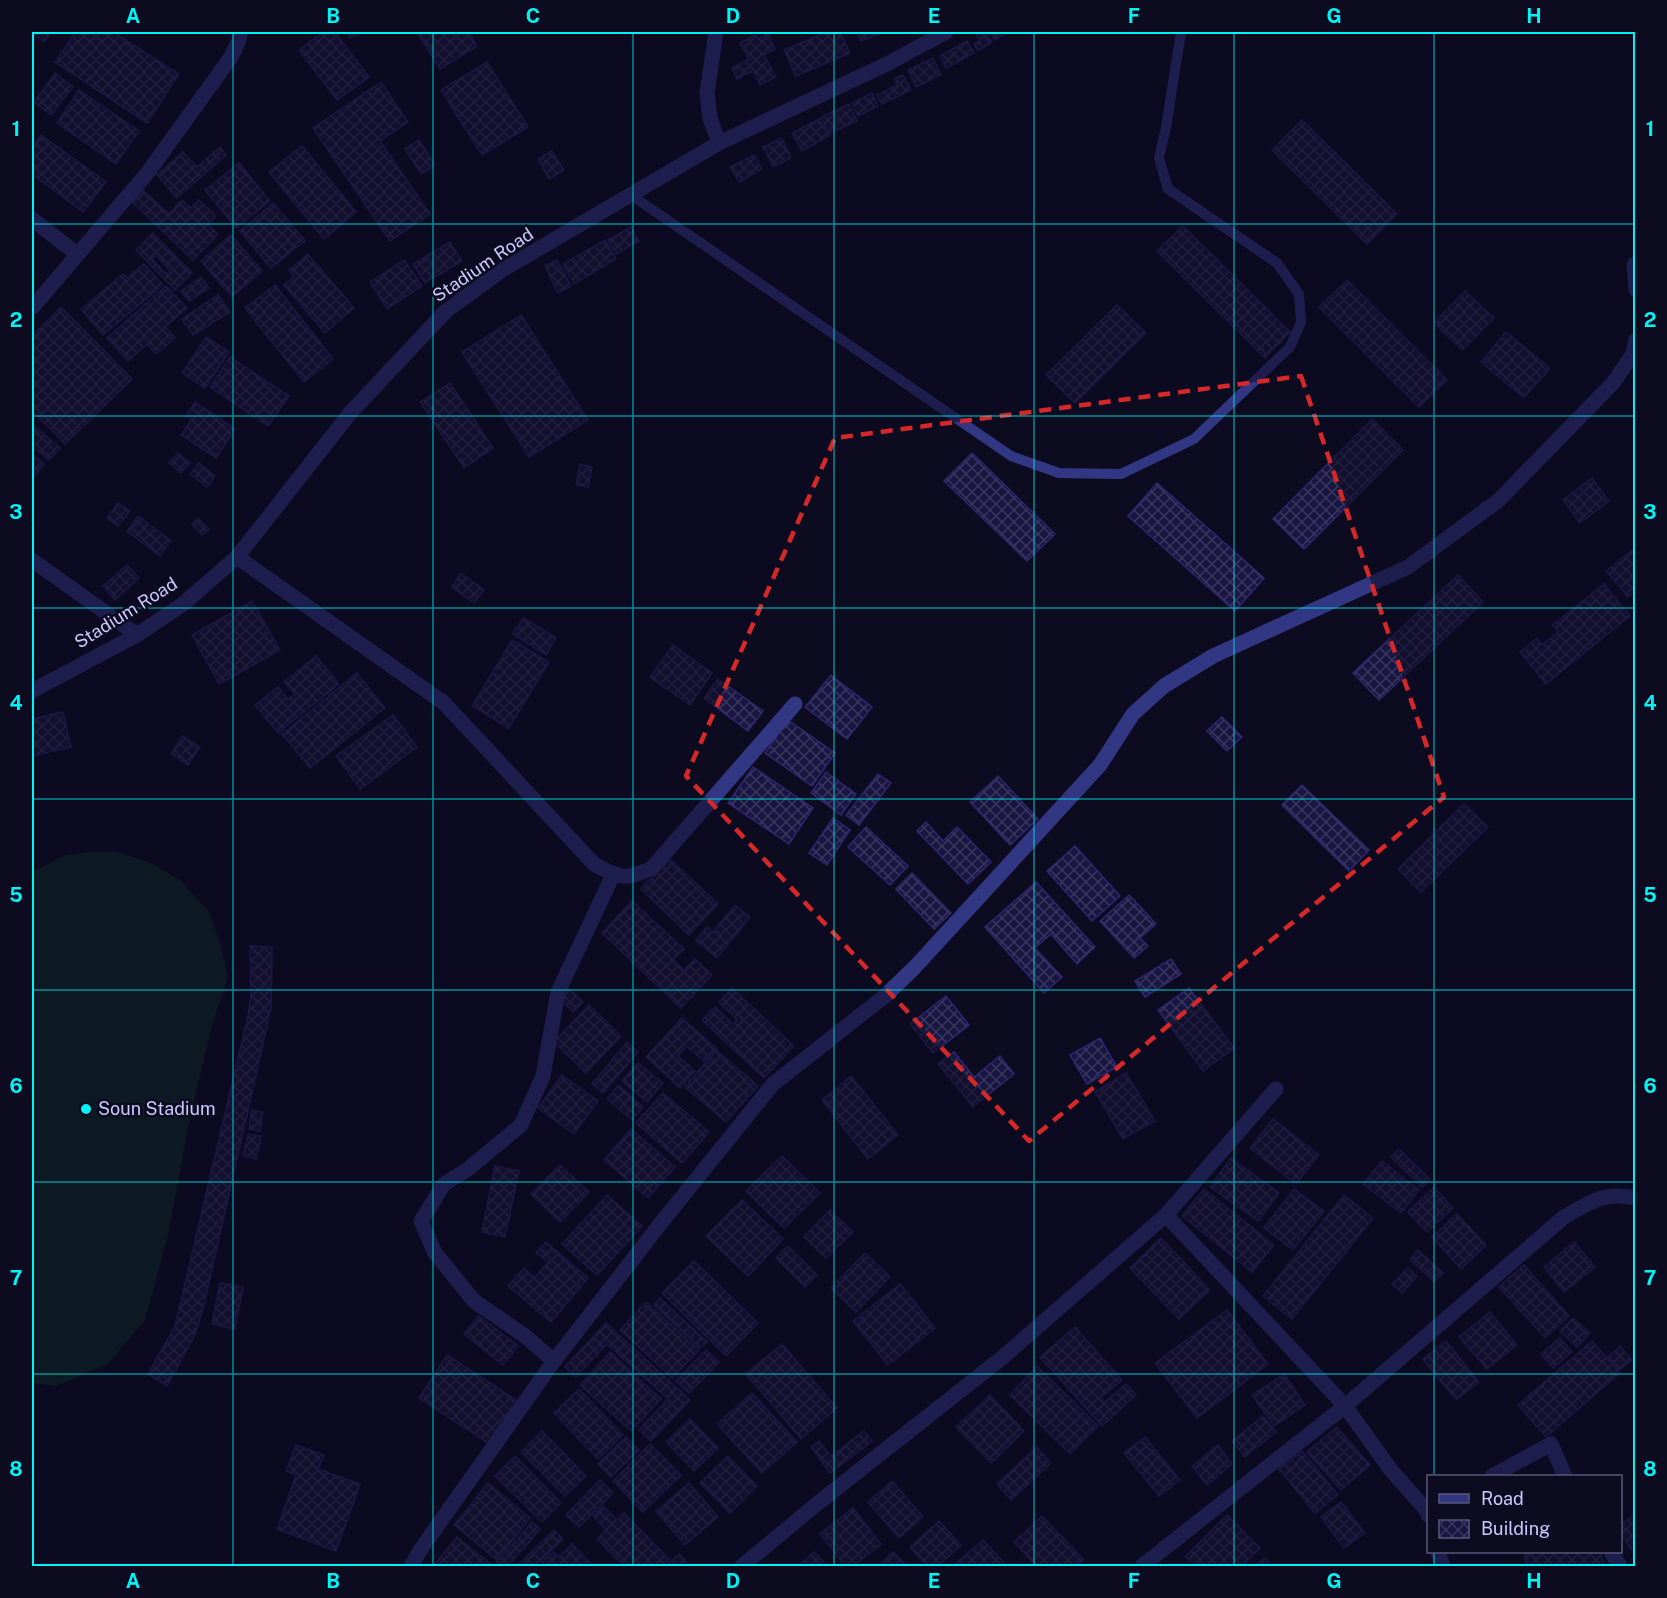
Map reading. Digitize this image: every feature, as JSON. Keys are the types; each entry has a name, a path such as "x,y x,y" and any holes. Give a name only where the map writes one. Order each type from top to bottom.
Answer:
{"street":[{"path":"32,308 148,171 231,57 240,32"},
{"path":"716,32 707,93 710,118 719,143"},
{"name":"Stadium Road","path":"32,691 136,635 183,604 237,557 351,412 446,310 504,270 719,143 889,63 946,32"},
{"path":"32,219 77,254"},
{"path":"1635,263 1635,290"},
{"path":"411,1566 554,1361 773,1084 885,996 915,967 1101,765 1133,714 1164,686 1213,656 1408,567 1500,500 1613,383 1633,354 1635,340"},
{"path":"237,557 444,703 594,864 613,875 630,878 652,868 795,705"},
{"path":"32,560 136,635"},
{"path":"554,1361 525,1336 474,1301 435,1253 421,1221 444,1184 468,1169 521,1125 543,1076 558,992 613,875"},
{"path":"742,1566 1003,1357 1166,1215 1276,1089"},
{"path":"1142,1566 1345,1406 1564,1217 1597,1199 1620,1194 1635,1198"},
{"path":"1166,1215 1345,1406 1391,1470 1427,1512"},
{"path":"1494,1475 1551,1444 1565,1475"},
{"path":"1612,1553 1620,1566"}],"lane":[{"path":"631,195 1011,456 1059,473 1121,474 1194,439 1290,347 1301,322 1299,294 1277,263 1168,189 1159,158 1166,127 1180,32"}],"highlighted area":[{"path":"1301,376 1444,797 1029,1141 686,776 835,438"}],"green space":[{"path":"86,852 117,852 151,863 180,880 209,912 228,977 212,1025 189,1122 168,1235 145,1320 108,1364 56,1386 32,1383 32,872 63,856"}],"building":[{"path":"32,32 52,32 44,42"},
{"path":"76,32 113,32 179,74 147,123 55,62"},
{"path":"323,32 335,32 369,77 337,100 299,50"},
{"path":"347,32 362,32 350,38"},
{"path":"417,32 468,32 477,46 440,69"},
{"path":"827,32 840,32 850,53 796,76 784,50"},
{"path":"857,32 884,32 861,41"},
{"path":"988,32 986,33 992,42 978,51 974,44 980,40 976,35"},
{"path":"990,32 1000,32 1003,35 995,40"},
{"path":"768,34 775,49 764,55 776,77 760,85 753,71 737,79 732,68 749,59 740,43 755,35 758,39"},
{"path":"967,41 974,53 946,68 940,56"},
{"path":"933,58 941,75 916,87 908,70"},
{"path":"487,62 528,127 482,155 441,90"},
{"path":"55,73 73,87 51,115 34,102"},
{"path":"903,75 911,90 882,104 877,95 897,85 895,79"},
{"path":"381,82 408,122 380,141 430,214 390,241 313,128"},
{"path":"79,90 139,131 116,164 57,123"},
{"path":"872,93 878,106 858,116 852,103"},
{"path":"849,104 857,121 829,134 821,117"},
{"path":"819,119 829,136 802,151 792,133"},
{"path":"1302,120 1397,214 1367,244 1272,150"},
{"path":"41,135 106,182 83,212 32,174 32,147"},
{"path":"782,138 791,158 773,167 763,147"},
{"path":"419,140 435,165 421,174 405,149"},
{"path":"302,146 356,212 324,239 269,172"},
{"path":"220,147 226,155 177,198 157,175 183,152 197,167"},
{"path":"552,151 564,170 549,179 538,159"},
{"path":"754,155 762,169 739,182 730,167"},
{"path":"239,163 270,201 236,228 205,190"},
{"path":"143,190 169,214 182,200 191,208 199,200 216,216 208,224 218,234 193,260 132,202"},
{"path":"273,203 305,241 271,268 240,231"},
{"path":"1183,226 1290,332 1265,358 1157,251"},
{"path":"631,227 639,241 616,254 608,240"},
{"path":"153,233 192,273 175,290 136,250","holes":["156,255 170,271 166,274 152,259"]},
{"path":"231,235 262,271 232,297 201,261"},
{"path":"605,240 616,259 574,284 563,264"},
{"path":"450,242 462,261 425,283 413,264"},
{"path":"308,254 354,308 325,333 284,285 294,277 289,270"},
{"path":"404,260 422,286 387,309 370,282"},
{"path":"557,260 571,286 558,293 545,266"},
{"path":"144,264 163,285 103,335 81,309 123,274 127,278"},
{"path":"201,277 209,288 189,301 181,291"},
{"path":"1347,280 1447,380 1419,407 1319,307"},
{"path":"275,285 333,359 304,382 245,308"},
{"path":"166,286 187,308 165,327 175,338 156,354 147,344 128,361 107,338"},
{"path":"1465,291 1494,318 1462,350 1434,323"},
{"path":"218,295 230,312 193,335 182,319"},
{"path":"1117,305 1146,333 1075,403 1046,375"},
{"path":"61,307 132,379 65,444 32,410 32,336"},
{"path":"521,315 588,420 529,457 462,352"},
{"path":"1506,332 1550,368 1524,398 1481,362"},
{"path":"206,337 229,352 205,388 182,373"},
{"path":"230,357 289,396 268,426 210,387"},
{"path":"450,383 493,448 464,468 420,402"},
{"path":"195,402 235,429 216,458 181,435 192,419 186,416"},
{"path":"1372,419 1403,450 1304,549 1273,519"},
{"path":"32,424 60,448 49,460 32,446"},
{"path":"178,453 190,463 181,473 169,463"},
{"path":"972,453 1055,534 1027,561 944,481"},
{"path":"32,454 44,464 32,479"},
{"path":"199,463 215,476 207,487 190,474"},
{"path":"580,464 592,467 588,487 576,485"},
{"path":"1592,478 1609,501 1580,523 1563,500"},
{"path":"1157,483 1264,578 1235,611 1128,516"},
{"path":"118,503 130,511 118,526 107,518"},
{"path":"138,516 171,541 160,556 127,531"},
{"path":"198,518 209,529 202,535 192,524"},
{"path":"1636,547 1636,590 1628,597 1606,571"},
{"path":"127,565 139,578 115,600 103,586"},
{"path":"461,573 484,590 474,603 452,587"},
{"path":"1458,575 1483,602 1379,700 1353,673"},
{"path":"1604,584 1630,616 1546,684 1520,652 1537,638 1542,645 1558,632 1553,625"},
{"path":"252,601 280,650 219,684 192,635"},
{"path":"523,618 556,638 546,655 513,634"},
{"path":"512,640 549,662 509,728 472,706"},
{"path":"673,645 712,673 690,705 650,677"},
{"path":"316,656 339,684 278,733 255,705 278,687 288,699 295,694 284,682"},
{"path":"357,673 385,708 310,768 282,734"},
{"path":"831,675 872,707 847,739 805,707"},
{"path":"718,679 763,711 748,731 704,698"},
{"path":"63,712 71,747 32,756 32,719"},
{"path":"393,715 417,747 360,789 336,756"},
{"path":"1222,717 1242,737 1227,751 1207,731"},
{"path":"788,720 835,753 812,786 765,753"},
{"path":"182,736 200,747 188,765 171,754"},
{"path":"753,767 813,808 789,844 728,803"},
{"path":"826,772 856,794 841,815 811,793"},
{"path":"878,774 891,783 859,825 846,815"},
{"path":"998,776 1038,819 1010,845 970,802"},
{"path":"1302,785 1369,850 1349,871 1282,805"},
{"path":"1464,804 1488,827 1421,892 1398,869"},
{"path":"833,818 850,830 827,865 809,853"},
{"path":"926,822 943,841 957,827 991,862 968,884 917,831"},
{"path":"866,827 908,866 890,885 848,847"},
{"path":"1075,846 1120,896 1092,921 1047,871"},
{"path":"670,859 718,904 689,935 641,889"},
{"path":"912,873 951,913 934,929 896,889"},
{"path":"1036,882 1095,947 1077,964 1051,934 1035,948 1062,977 1044,993 985,927"},
{"path":"1129,895 1156,924 1140,938 1148,946 1134,958 1100,921"},
{"path":"632,901 684,949 673,960 684,970 695,959 712,975 681,1008 602,933"},
{"path":"735,905 750,917 717,958 696,941 707,927 713,932"},
{"path":"250,946 272,947 271,1008 204,1305 195,1335 167,1386 148,1374 175,1326 248,1016 251,994"},
{"path":"1171,959 1181,974 1145,997 1135,981"},
{"path":"567,987 583,1002 573,1012 558,996"},
{"path":"732,988 794,1046 764,1078 702,1020 715,1007 733,1024 737,1020 719,1002"},
{"path":"1189,988 1234,1048 1203,1071 1158,1010"},
{"path":"946,996 969,1025 933,1053 910,1024"},
{"path":"589,1005 621,1036 586,1073 554,1042"},
{"path":"682,1018 716,1048 704,1061 686,1046 678,1056 695,1071 680,1088 646,1057"},
{"path":"1100,1038 1117,1067 1087,1084 1070,1055"},
{"path":"627,1042 638,1052 603,1093 592,1084"},
{"path":"716,1050 758,1086 726,1122 685,1087"},
{"path":"954,1052 974,1077 1000,1056 1014,1074 973,1107 938,1064"},
{"path":"638,1063 663,1083 647,1102 622,1081"},
{"path":"1126,1073 1155,1121 1123,1139 1095,1092"},
{"path":"562,1075 598,1101 574,1134 538,1108"},
{"path":"851,1076 898,1135 868,1159 822,1100"},
{"path":"619,1085 643,1107 632,1120 607,1099"},
{"path":"663,1093 709,1132 682,1163 636,1123"},
{"path":"252,1110 263,1112 260,1131 249,1129"},
{"path":"1273,1119 1319,1155 1296,1184 1250,1148"},
{"path":"631,1129 675,1167 648,1198 604,1160"},
{"path":"248,1134 261,1136 256,1159 243,1156"},
{"path":"1399,1149 1430,1179 1422,1187 1391,1157"},
{"path":"782,1156 820,1193 784,1228 746,1191"},
{"path":"1231,1158 1279,1193 1258,1221 1210,1187"},
{"path":"1382,1161 1419,1190 1401,1213 1363,1184"},
{"path":"560,1165 589,1192 560,1222 531,1194"},
{"path":"495,1166 519,1171 505,1237 482,1232"},
{"path":"1434,1187 1453,1208 1427,1232 1408,1212"},
{"path":"1204,1189 1274,1245 1252,1272 1182,1216"},
{"path":"1294,1189 1324,1211 1293,1250 1264,1228"},
{"path":"607,1195 642,1226 597,1275 562,1244"},
{"path":"1344,1195 1373,1218 1292,1319 1263,1296"},
{"path":"742,1200 783,1239 748,1276 706,1236"},
{"path":"830,1210 853,1232 826,1258 804,1237"},
{"path":"1457,1214 1486,1245 1461,1269 1432,1237"},
{"path":"1161,1238 1210,1290 1179,1319 1130,1268"},
{"path":"546,1242 588,1278 551,1322 508,1286 524,1268 535,1278 548,1262 536,1253"},
{"path":"1574,1242 1595,1267 1564,1292 1544,1267"},
{"path":"788,1246 817,1275 805,1287 776,1258"},
{"path":"1418,1250 1443,1273 1434,1282 1410,1259"},
{"path":"865,1253 890,1277 856,1312 831,1288"},
{"path":"694,1261 758,1323 726,1356 662,1293"},
{"path":"1524,1265 1569,1316 1545,1338 1499,1287"},
{"path":"1408,1268 1417,1276 1402,1293 1392,1284"},
{"path":"220,1283 243,1287 235,1329 212,1324"},
{"path":"900,1284 935,1328 888,1365 853,1321"},
{"path":"660,1298 707,1342 700,1348 654,1305"},
{"path":"646,1302 699,1350 672,1378 620,1330"},
{"path":"1227,1310 1268,1364 1197,1418 1155,1363"},
{"path":"1490,1312 1517,1345 1487,1369 1459,1337"},
{"path":"479,1316 518,1346 503,1365 464,1334"},
{"path":"1573,1318 1590,1333 1577,1347 1560,1331"},
{"path":"606,1323 690,1400 651,1441 639,1430 668,1399 607,1344 576,1377 565,1367"},
{"path":"1075,1327 1122,1380 1101,1398 1105,1402 1126,1384 1136,1395 1102,1426 1040,1357"},
{"path":"1560,1338 1572,1352 1553,1368 1541,1354"},
{"path":"1446,1341 1479,1382 1456,1400 1423,1359"},
{"path":"1592,1341 1620,1373 1546,1437 1518,1405"},
{"path":"782,1344 837,1408 801,1439 746,1374"},
{"path":"1620,1346 1632,1360 1619,1370 1608,1357"},
{"path":"706,1350 719,1362 689,1393 676,1381"},
{"path":"610,1352 661,1399 631,1431 580,1385"},
{"path":"447,1355 516,1400 488,1443 419,1398"},
{"path":"1037,1366 1098,1426 1070,1454 1010,1395"},
{"path":"1284,1374 1305,1405 1274,1426 1252,1395"},
{"path":"579,1389 623,1435 598,1459 554,1413"},
{"path":"752,1393 797,1442 762,1473 717,1424"},
{"path":"990,1395 1024,1431 991,1463 956,1427"},
{"path":"1263,1416 1276,1432 1245,1457 1232,1441"},
{"path":"690,1419 718,1448 694,1471 666,1442"},
{"path":"1337,1427 1370,1465 1341,1490 1307,1452"},
{"path":"542,1431 586,1476 565,1496 521,1452"},
{"path":"864,1431 872,1441 830,1473 811,1447 819,1441 831,1456"},
{"path":"626,1437 639,1450 611,1477 598,1464"},
{"path":"1145,1437 1180,1480 1159,1496 1124,1453"},
{"path":"650,1444 681,1475 643,1512 613,1481"},
{"path":"296,1445 324,1455 318,1469 360,1484 336,1551 277,1529 296,1475 286,1471"},
{"path":"1218,1445 1232,1464 1207,1485 1192,1466"},
{"path":"1037,1447 1051,1463 1011,1500 997,1484"},
{"path":"1302,1451 1338,1495 1315,1513 1279,1469"},
{"path":"515,1456 561,1503 542,1522 495,1476"},
{"path":"728,1456 757,1486 730,1513 700,1483"},
{"path":"600,1480 613,1493 579,1527 566,1515"},
{"path":"892,1481 923,1517 899,1538 868,1502"},
{"path":"488,1483 530,1518 497,1560 454,1525"},
{"path":"689,1483 718,1517 685,1545 656,1511"},
{"path":"1341,1502 1365,1533 1344,1548 1321,1517"},
{"path":"603,1506 617,1520 624,1513 669,1559 662,1566 624,1566 597,1539 606,1530 593,1516"},
{"path":"853,1508 881,1544 853,1566 845,1566 820,1534"},
{"path":"1636,1514 1636,1546 1631,1549 1622,1537 1622,1524"},
{"path":"1227,1515 1260,1548 1242,1566 1195,1566 1185,1557"},
{"path":"1042,1516 1084,1560 1077,1566 1036,1566 1014,1542"},
{"path":"939,1521 961,1545 938,1566 927,1566 910,1547"},
{"path":"532,1522 540,1529 508,1566 497,1562"},
{"path":"554,1530 563,1539 535,1566 518,1565"},
{"path":"457,1537 493,1566 437,1566 435,1564"},
{"path":"983,1540 1007,1566 953,1566"},
{"path":"572,1544 593,1566 547,1566 542,1562 553,1552 559,1557"},
{"path":"814,1552 827,1566 798,1566"},
{"path":"893,1552 907,1566 878,1566"},
{"path":"1600,1553 1605,1566 1527,1566 1524,1555"},
{"path":"679,1554 687,1562 682,1566 666,1566"},
{"path":"1265,1558 1272,1566 1255,1566"}],"place":[{"name":"Soun Stadium","path":"86,1109"}]}
